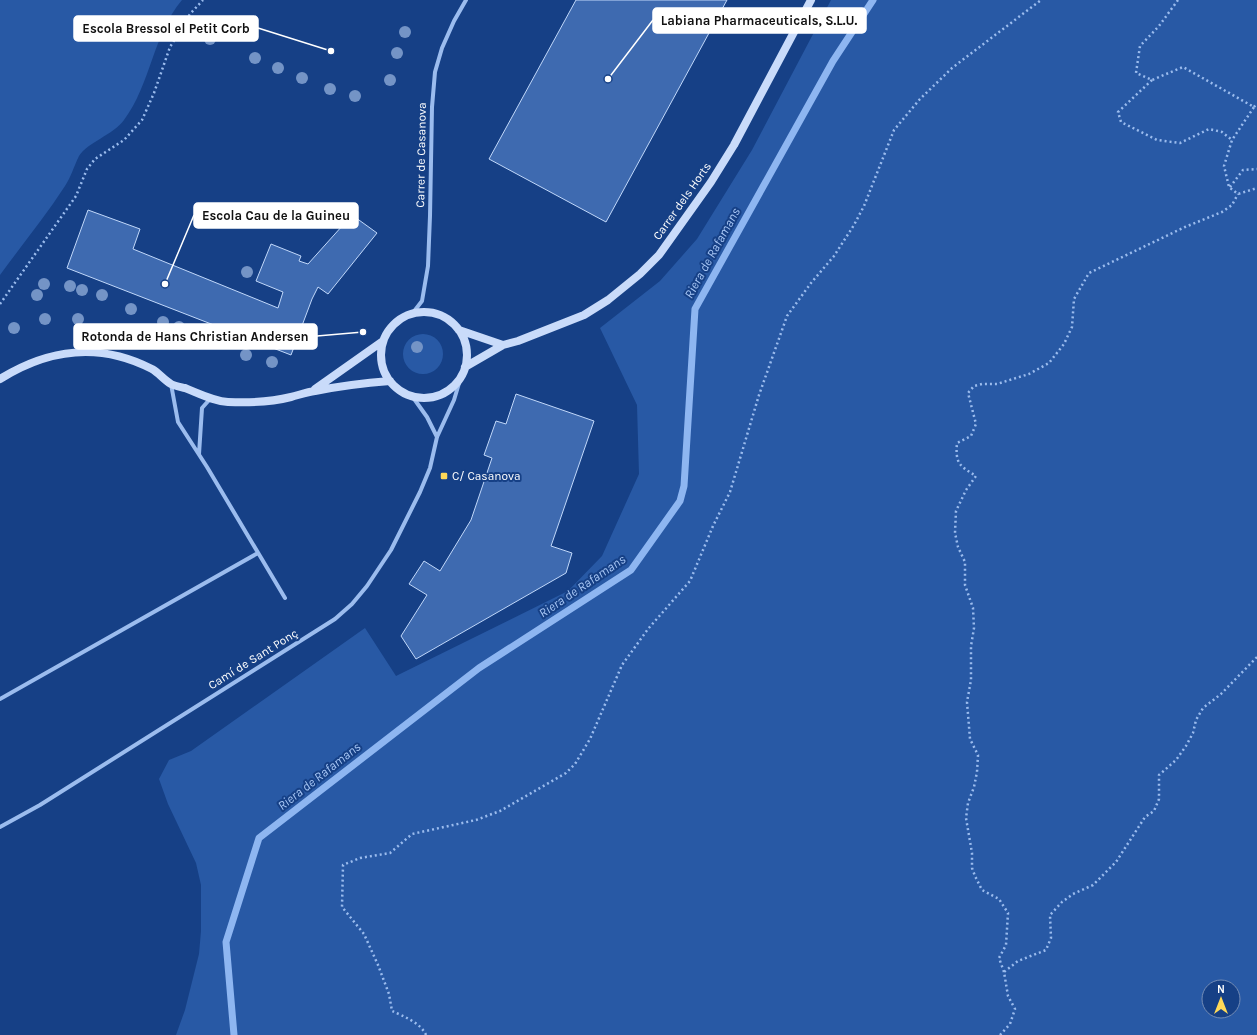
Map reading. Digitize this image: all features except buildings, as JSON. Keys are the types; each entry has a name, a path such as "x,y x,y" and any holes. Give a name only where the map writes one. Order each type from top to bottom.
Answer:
{"street":[{"name":"Carrer de Casanova","path":"412,314 422,301 428,266 432,107 435,72 442,48 454,21 466,0"},
{"name":"Carrer dels Horts","path":"466,367 503,345 518,341 584,315 608,300 640,274 659,255 711,182 734,145 811,0"},
{"path":"437,437 454,400 466,367 469,355 466,342 459,330 450,321 439,315 426,312 412,314 399,320 390,329 384,341 381,355 383,368 390,381 399,390 412,396 425,398 439,396 451,389 460,380"},
{"path":"459,330 503,345"},
{"path":"313,391 384,341"},
{"path":"0,379 21,367 40,359 69,353 88,352 105,353 125,358 153,370 171,384 210,399 227,402 272,401 350,384 390,381"},
{"path":"171,384 178,422 199,454 285,598"},
{"path":"412,396 427,416 437,437"},
{"path":"199,454 202,408 210,399"},
{"name":"Camí de Sant Ponç","path":"0,827 40,805 290,648 335,619 352,604 367,586 394,543 420,492 430,468 437,437"},
{"path":"0,699 258,553"}],"path":[{"path":"0,304 76,196 87,169 95,159 124,140 142,120 154,93 170,47 190,14 203,0"},
{"path":"426,1035 425,1031 410,1019 392,1011 389,994 364,934 342,907 344,865 360,858 390,853 412,834 476,820 500,811 566,773 576,764 590,739 622,665 648,630 690,581 713,526 730,492 761,389 788,316 811,283 834,256 854,225 864,206 894,130 920,99 952,68 1041,0"},
{"path":"1152,80 1136,73 1140,46 1159,26 1178,0"},
{"path":"1232,140 1222,132 1209,129 1180,143 1157,140 1121,122 1118,112 1152,80 1183,67 1254,106"},
{"path":"1238,194 1229,187 1224,166 1232,140 1254,106 1257,104"},
{"path":"1229,187 1243,170 1257,169"},
{"path":"1000,1035 1010,1024 1015,1009 1008,996 1004,972 999,958 1006,945 1008,913 999,899 982,890 975,876 972,868 972,853 966,818 968,803 974,787 977,772 978,755 970,739 967,702 971,680 971,646 974,628 972,608 965,585 965,562 958,547 955,533 956,511 966,490 976,476 961,467 956,454 957,444 971,436 976,424 968,393 974,386 982,384 997,384 1029,374 1049,363 1064,344 1072,327 1074,299 1089,273 1184,227 1222,212 1232,205 1238,194 1257,188"},
{"path":"1004,972 1018,961 1046,950 1051,938 1050,915 1062,902 1073,894 1092,885 1116,862 1145,817 1154,811 1159,799 1159,775 1176,760 1186,746 1193,733 1196,720 1203,708 1222,694 1257,658"}],"shaded area":[{"path":"0,0 182,0 172,13 164,28 147,75 133,106 124,120 114,130 88,147 79,156 65,186 0,275"},
{"path":"831,0 1257,0 1257,1035 176,1035 185,1010 199,954 201,931 201,885 196,863 168,804 159,779 169,760 191,751 365,628 396,676 568,591 602,556 639,474 637,405 600,328 660,281 697,239 752,150"},
{"path":"423,334 431,336 437,340 441,346 443,354 441,362 437,368 431,372 423,374 415,372 409,368 405,362 403,354 405,346 409,340 415,336"}],"waterway":[{"name":"Riera de Rafamans","path":"234,1035 226,942 259,838 479,668 631,570 680,501 684,486 695,309 833,61 873,0"}],"place":[{"name":"Escola Bressol el Petit Corb","path":"331,51"},
{"name":"Labiana Pharmaceuticals, S.L.U.","path":"608,79"},
{"name":"Escola Cau de la Guineu","path":"165,284"},
{"name":"Rotonda de Hans Christian Andersen","path":"363,332"},
{"name":"C/ Casanova","path":"444,476"}]}
